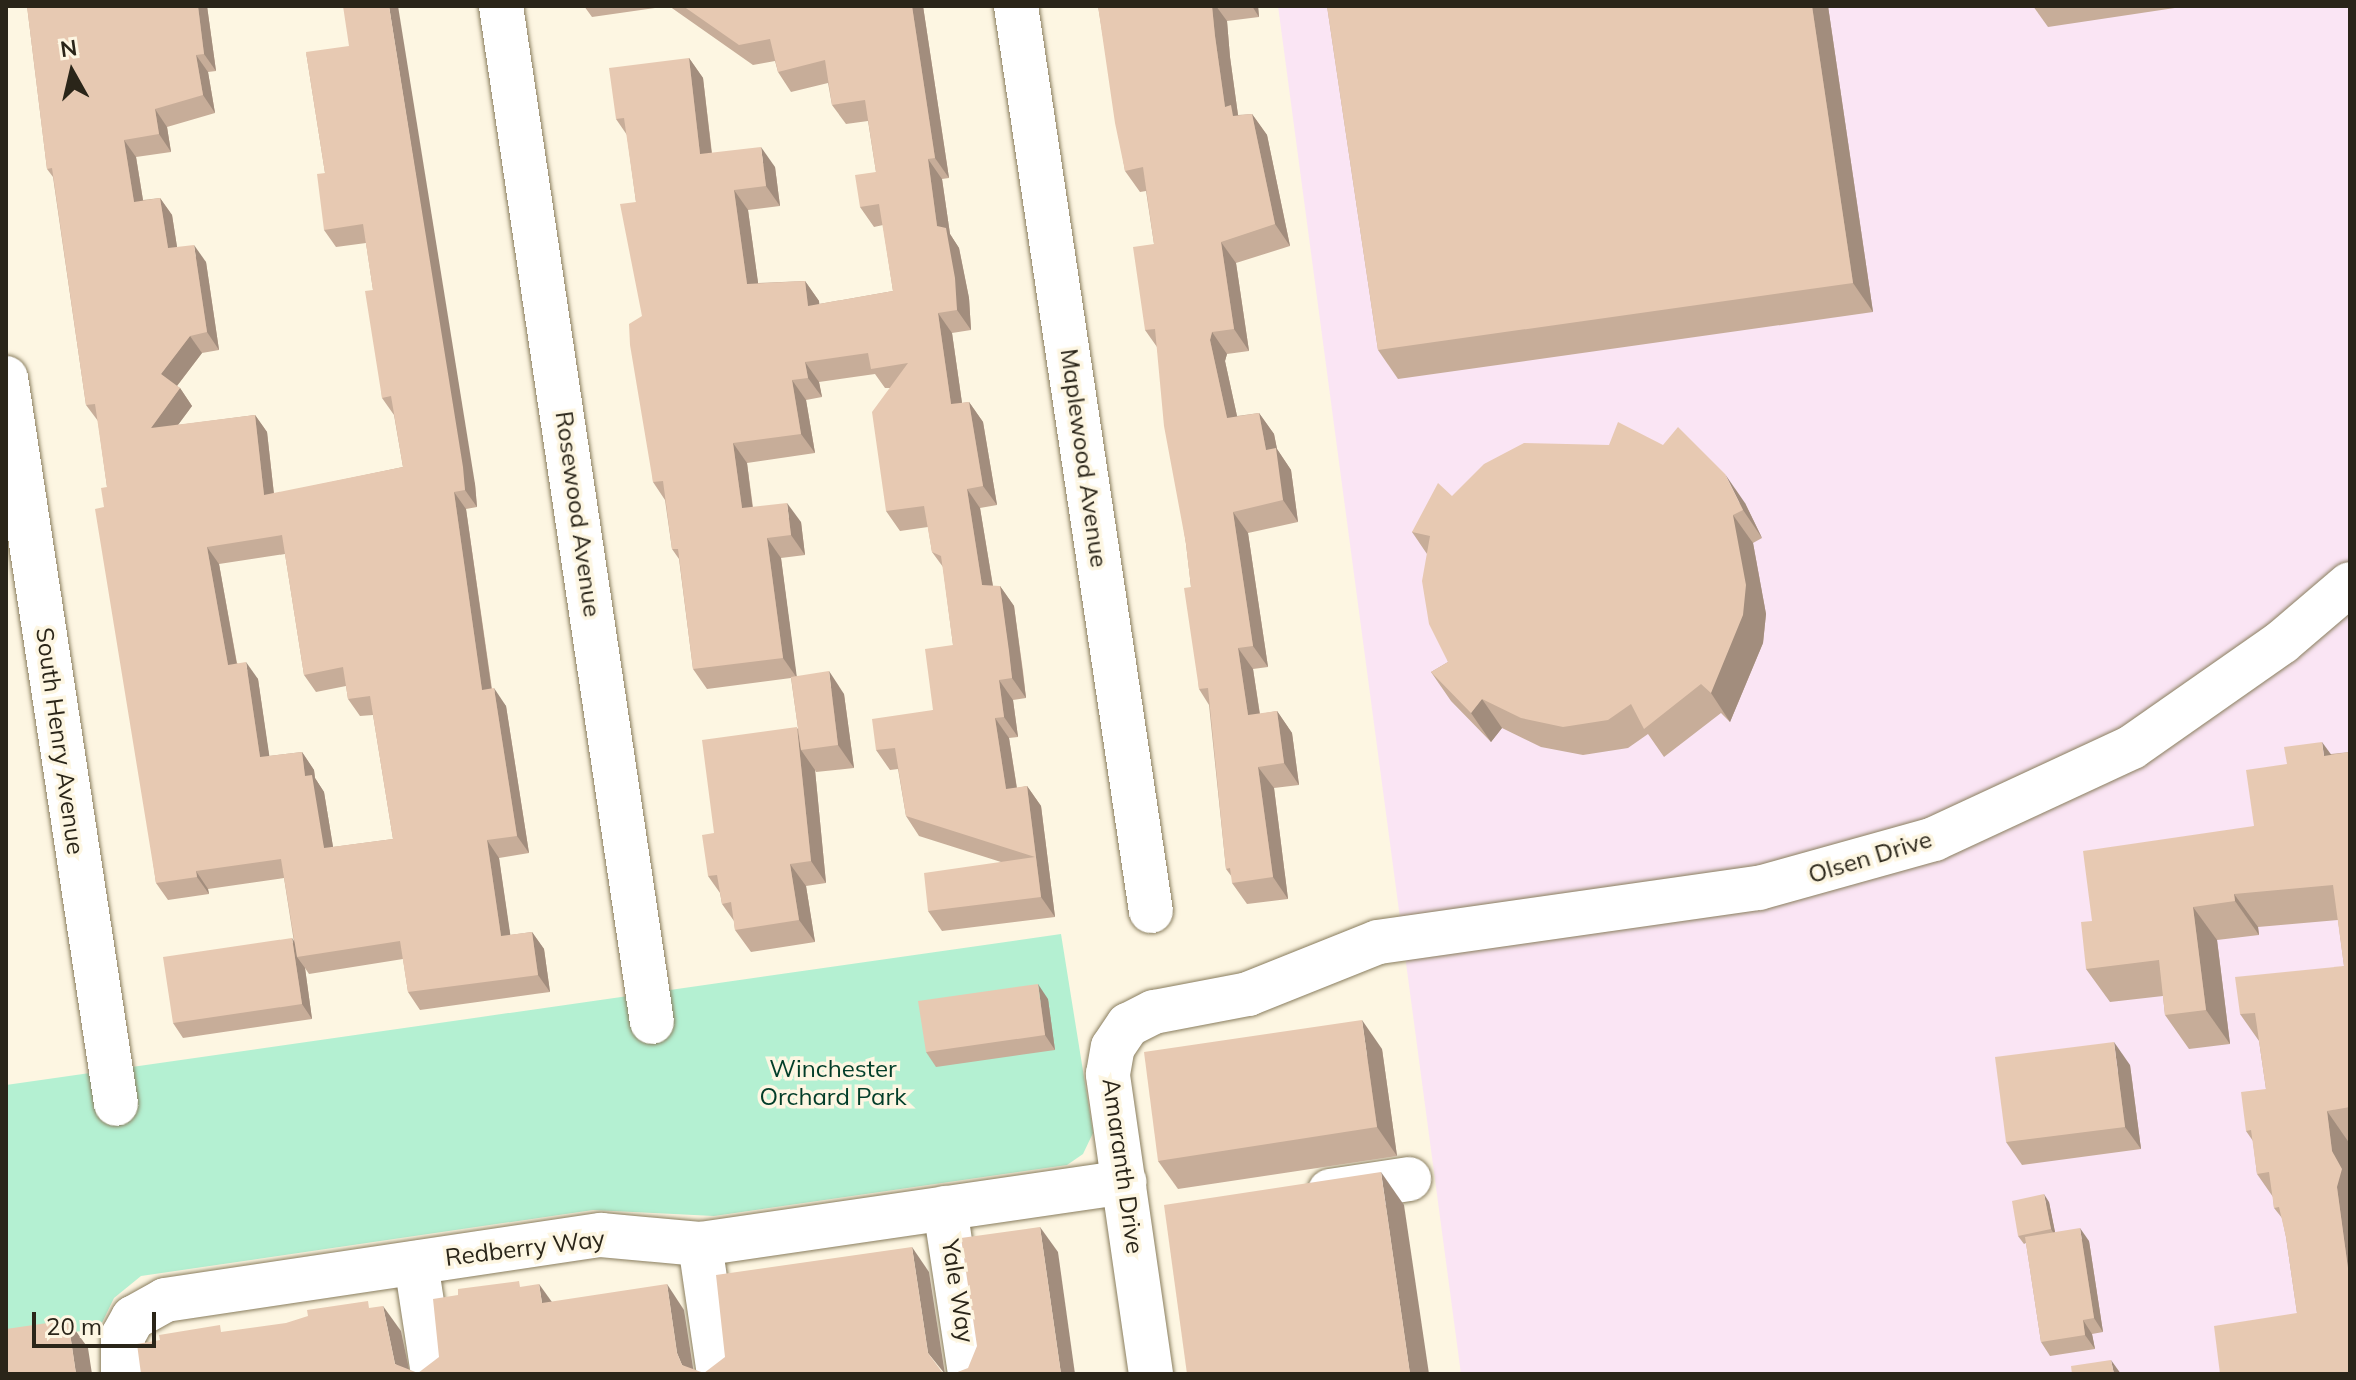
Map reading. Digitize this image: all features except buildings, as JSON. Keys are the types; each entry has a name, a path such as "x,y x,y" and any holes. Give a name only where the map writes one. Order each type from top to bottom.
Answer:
{"street":[{"name":"Rosewood Avenue","path":"501,6 652,1022"},
{"name":"Maplewood Avenue","path":"1016,6 1151,911"},
{"name":"South Henry Avenue","path":"6,378 116,1104"},
{"name":"Olsen Drive","path":"1325,965 1378,942 1759,888 1934,839 2132,747 2282,642 2350,584"},
{"name":"Amaranth Drive","path":"1151,1374 1141,1206 1108,1074 1113,1047 1128,1025 1154,1012 1248,994 1325,965"},
{"path":"1289,1197 1409,1179"},
{"name":"Redberry Way","path":"123,1374 123,1336 137,1312 165,1300 601,1235 700,1244 945,1208 1141,1206"},
{"name":"Yale Way","path":"945,1208 970,1374"},
{"path":"700,1244 719,1374"},
{"path":"416,1263 433,1374"}],"shaded area":[{"path":"1278,6 2350,6 2350,1374 1461,1374"}],"green space":[{"name":"Winchester Orchard Park","path":"1061,934 1093,1133 1083,1154 1067,1165 714,1216 593,1210 141,1276 114,1298 99,1329 6,1340 6,1085"}]}
